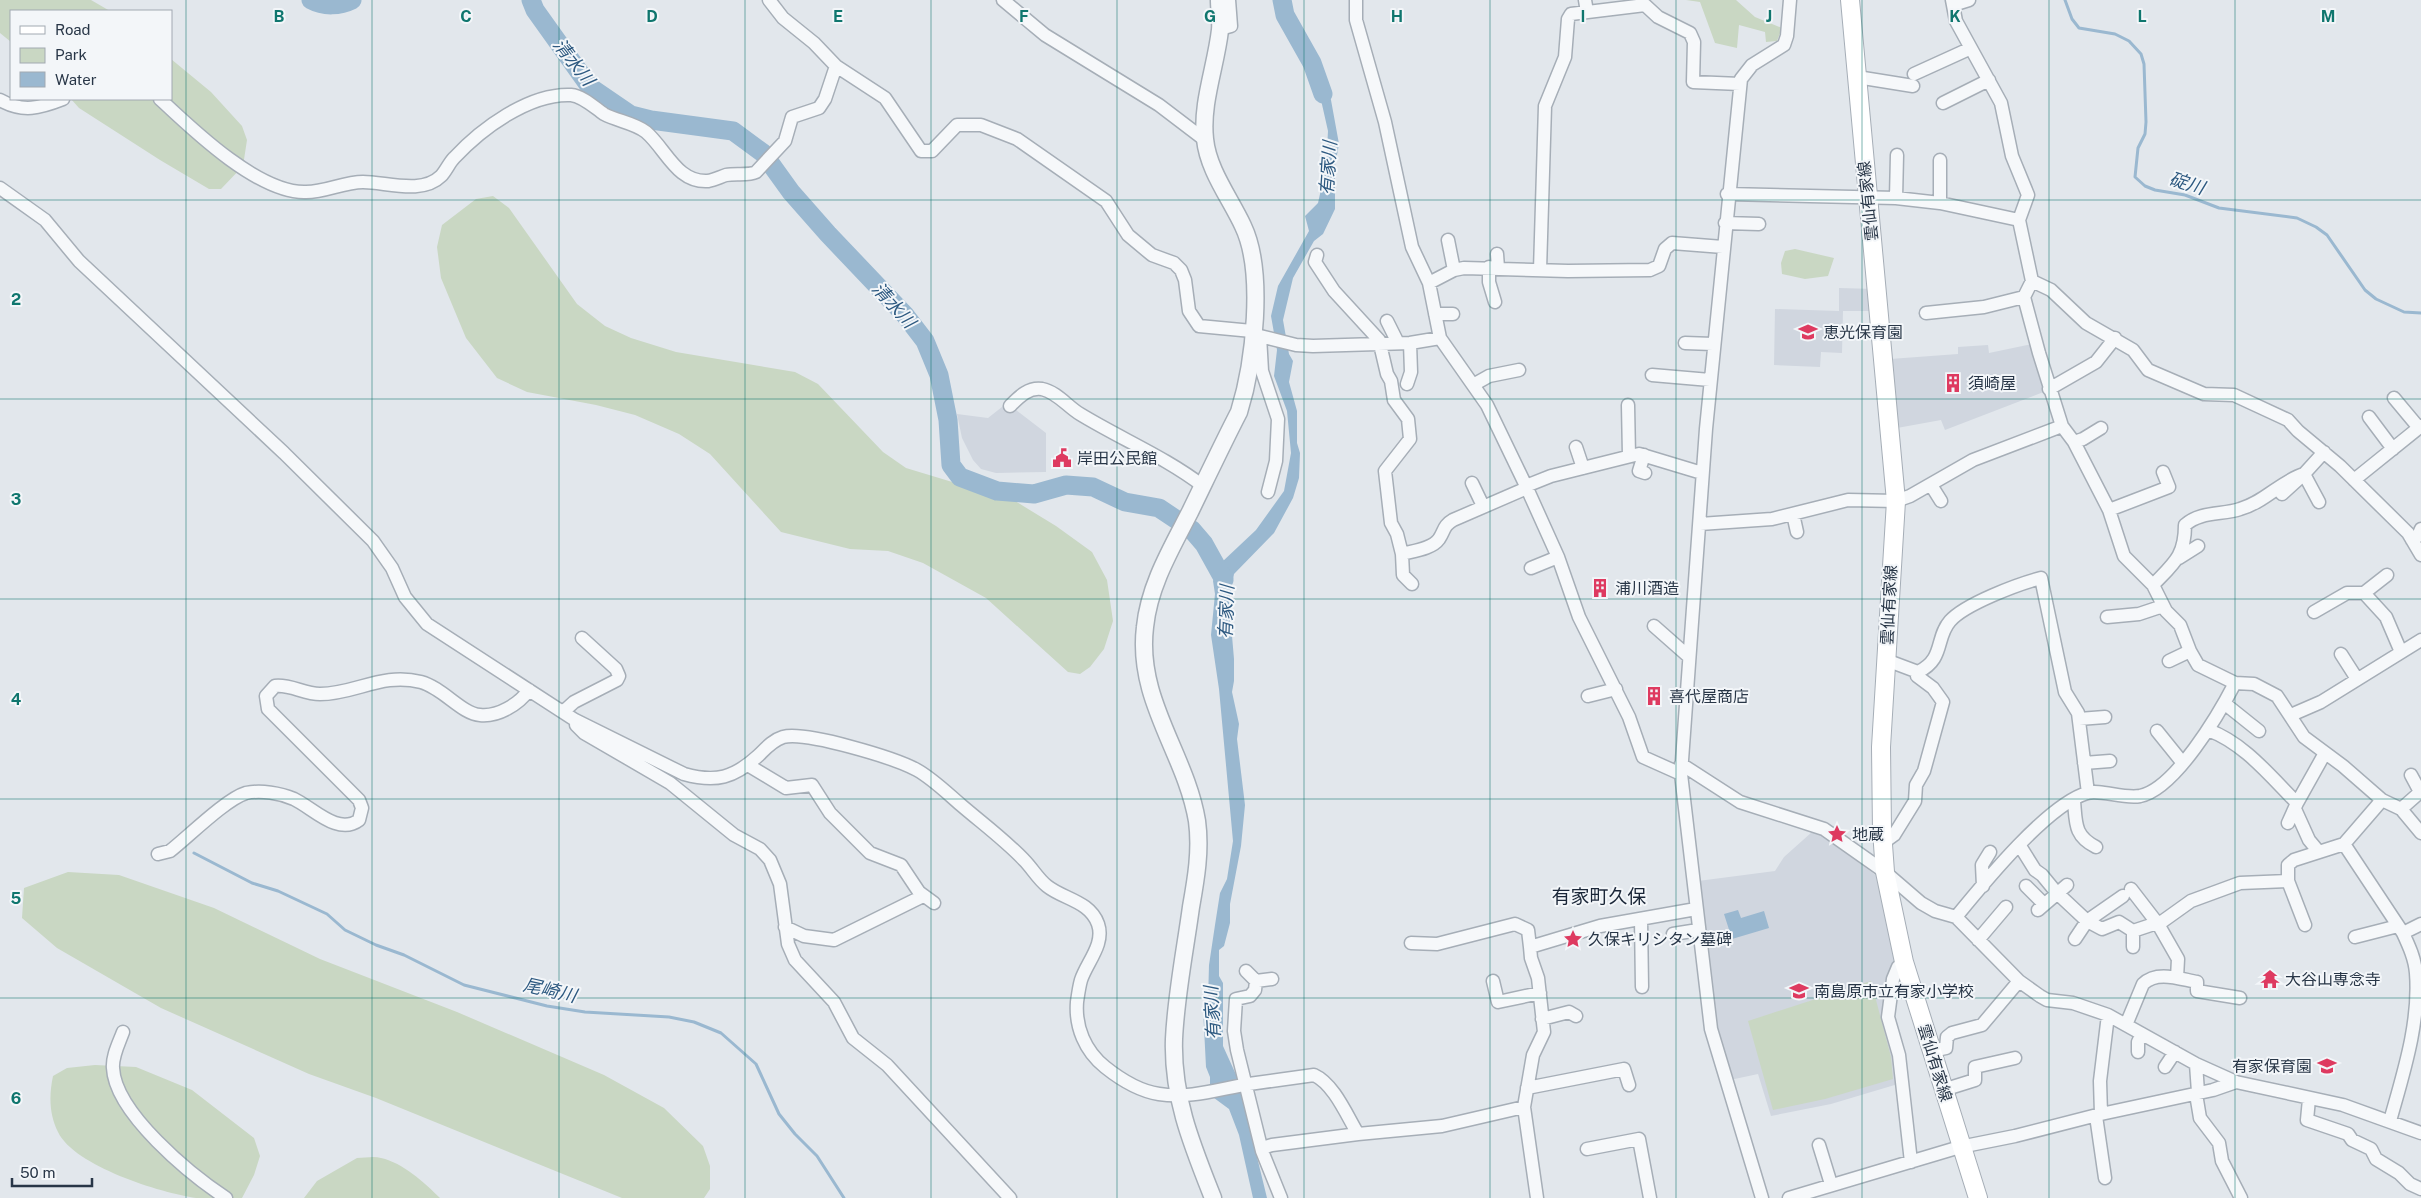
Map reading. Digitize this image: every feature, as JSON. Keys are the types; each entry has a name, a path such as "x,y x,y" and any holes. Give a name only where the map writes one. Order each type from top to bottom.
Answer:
{"main road":[{"name":"雲仙有家線","path":"1850,0 1896,501 1881,747 1885,872 1904,962 1960,1147 1978,1198"}],"street":[{"path":"769,0 783,18 814,43 836,66 885,98 921,151 932,151 957,126 981,125 1017,138 1106,201 1128,235 1152,255 1174,264 1181,270 1185,280 1189,311 1195,323 1203,327 1259,334 1296,345 1404,343 1440,338"},
{"path":"1003,0 1045,35 1094,67 1159,105 1205,140"},
{"path":"1219,0 1220,29 1205,114 1205,140 1212,164 1252,247 1256,270 1262,371 1278,419 1276,461 1268,492"},
{"path":"1220,29 1231,26 1229,0"},
{"path":"1356,0 1356,20 1385,122 1412,247 1429,283 1440,338 1487,405 1527,487 1558,557 1579,617 1616,689 1643,757 1681,769 1740,802 1824,829 1885,872 1921,903 1935,911 1956,917 2019,981 2047,1000 2073,1003 2108,1015 2196,1064 2236,1082 2343,1105 2421,1133"},
{"path":"1762,1198 1712,1029 1698,930 1681,769 1688,656 1713,344 1740,80 1752,65 1784,45 1787,36 1790,0"},
{"path":"1969,0 1952,3 1956,21 1969,49 2001,103 2012,156 2028,195 2019,220 2032,281 2024,297 2062,426 2074,442 2108,510 2124,556 2154,585 2164,606 2180,625 2190,651 2198,665 2235,683 2261,687 2277,696 2304,737 2382,800 2401,809 2421,833"},
{"path":"1540,270 1539,229 1545,106 1565,57 1568,19 1571,14 1586,6 1645,5 1658,17 1690,33 1694,42 1693,82 1740,84"},
{"path":"1857,77 1914,80 1969,49"},
{"path":"161,100 207,143 254,175 286,189 303,192 362,182 404,186 426,184 440,177 453,159 474,138 516,109 545,100 571,95 579,97 606,115 645,131 685,176 695,180 709,181 726,176 756,172 785,141 792,117 819,108 825,100 836,66"},
{"path":"1943,103 1989,80"},
{"path":"0,100 14,108 41,107 60,100"},
{"path":"1896,198 1897,155"},
{"path":"1940,160 1940,203"},
{"path":"0,188 45,220 79,261 284,452 373,541 392,568 405,597 427,624 576,720 684,774 700,778 724,777 748,765 771,743 781,738 807,737 904,763 930,778 1024,860 1044,884 1056,893 1082,904 1094,915 1099,925 1097,946 1080,981 1077,1021 1083,1040 1096,1060 1118,1077 1145,1091 1160,1094 1190,1096 1244,1085 1314,1075 1321,1078 1358,1134"},
{"path":"1727,194 1896,198 1940,203 2019,220"},
{"path":"1725,223 1759,224"},
{"path":"1448,240 1454,270"},
{"path":"1429,283 1454,270 1494,267 1540,270 1650,270 1659,266 1665,249 1672,243 1722,247"},
{"path":"1495,302 1488,282 1497,254"},
{"path":"1317,255 1315,262 1332,288 1372,330 1380,343 1387,374 1392,381 1394,400 1408,419 1410,440 1385,471 1390,523 1397,534 1402,554 1403,576 1412,584"},
{"path":"2032,281 2051,290 2086,323 2116,338 2133,350 2148,370 2204,394 2234,395 2288,420 2298,432 2324,452 2408,533 2421,555"},
{"path":"1926,313 1984,308 2024,297"},
{"path":"1435,314 1453,314"},
{"path":"1387,321 1404,343 1411,372 1407,384"},
{"path":"1213,1198 1193,1145 1177,1094 1174,1040 1199,843 1191,796 1153,701 1146,677 1144,654 1148,606 1173,546 1239,412 1259,334"},
{"path":"2050,389 2096,362 2116,338"},
{"path":"1685,343 1713,344"},
{"path":"1459,353 1465,362 1464,373"},
{"path":"1472,385 1489,376 1519,370"},
{"path":"1652,375 1710,380"},
{"path":"1010,406 1029,390 1036,388 1049,391 1080,414 1178,467 1203,486"},
{"path":"2354,480 2420,427 2394,398"},
{"path":"1628,405 1629,456"},
{"path":"2370,417 2392,449"},
{"path":"1700,524 1772,519 1848,500 1896,501 1931,484 1972,460 2062,426"},
{"path":"2074,442 2101,428"},
{"path":"1576,447 1583,468"},
{"path":"2282,494 2324,452"},
{"path":"1402,554 1428,547 1437,541 1446,524 1551,476 1629,456 1644,455 1702,473"},
{"path":"1644,455 1639,471 1645,473"},
{"path":"2108,510 2169,487 2163,472"},
{"path":"2304,474 2319,502"},
{"path":"2179,558 2186,539 2185,525 2189,521 2251,505 2265,499 2297,476 2304,474"},
{"path":"1472,483 1483,506"},
{"path":"1931,484 1941,501"},
{"path":"1793,514 1797,532"},
{"path":"2412,540 2418,536 2421,529"},
{"path":"2154,585 2179,558 2198,546"},
{"path":"1531,568 1558,557"},
{"path":"2314,612 2347,593 2364,593 2387,575"},
{"path":"1886,660 1918,672 1925,669 1936,656 1945,628 1956,615 1994,595 2041,578 2066,692 2076,709 2079,719 2088,793"},
{"path":"2364,593 2386,617 2401,652"},
{"path":"2107,617 2139,614 2164,606"},
{"path":"1654,626 1688,656"},
{"path":"563,712 574,702 617,680 619,676 616,669 582,638"},
{"path":"2291,715 2321,702 2421,640"},
{"path":"2169,662 2190,651"},
{"path":"2341,654 2357,680"},
{"path":"1883,843 1894,835 1915,801 1916,785 1924,771 1943,702 1933,688 1917,676 1918,672"},
{"path":"158,854 170,851 237,797 255,792 288,796 334,823 350,825 359,820 362,812 359,800 268,709 266,696 275,686 285,686 308,694 321,694 381,680 409,680 437,688 469,712 481,715 493,714 516,704 529,690"},
{"path":"1956,917 2040,824 2074,801 2088,793 2118,797 2138,796 2152,792 2182,762 2208,730 2235,683"},
{"path":"1588,696 1616,689"},
{"path":"2224,703 2259,732"},
{"path":"2079,719 2105,717"},
{"path":"576,720 579,729 584,734 670,783 734,835 760,849 776,871 780,884 788,944 795,960 834,1002 853,1038 887,1066 1010,1198"},
{"path":"2208,730 2220,734 2239,747 2268,773 2296,806 2309,840 2319,852"},
{"path":"2157,731 2182,762"},
{"path":"2288,823 2325,753"},
{"path":"2084,763 2110,761"},
{"path":"748,765 786,788 812,784 830,813 870,853 902,865 929,900 834,940 804,936 785,927"},
{"path":"2401,809 2418,794 2419,790 2411,775"},
{"path":"2305,925 2288,882 2288,865 2294,860 2344,844 2382,800"},
{"path":"2074,801 2079,834 2085,841 2096,847"},
{"path":"2344,844 2401,929 2413,955 2416,974 2414,1020 2390,1121"},
{"path":"2020,846 2035,870 2061,888 2090,924 2102,929 2119,922 2133,931 2158,924 2191,901 2240,884 2288,882"},
{"path":"1984,886 1982,865 1990,852"},
{"path":"2042,875 2027,888 2041,906 2061,888"},
{"path":"2075,939 2090,924 2130,893 2158,924 2178,959 2177,978"},
{"path":"1978,940 2006,907"},
{"path":"1530,947 1600,926 1696,909"},
{"path":"1642,919 1642,988"},
{"path":"1411,943 1437,944 1515,924 1528,930 1531,958 1538,978 1544,1032 1532,1055 1524,1107 1538,1198"},
{"path":"2355,937 2421,924"},
{"path":"1673,934 1698,930"},
{"path":"2133,931 2133,947"},
{"path":"1904,962 1898,967 1893,979 1887,1007 1890,1026 1899,1055 1911,1162"},
{"path":"1246,971 1256,981"},
{"path":"2126,1025 2143,984 2148,980 2163,975 2197,982 2197,991 2240,998"},
{"path":"1256,981 1272,979"},
{"path":"1256,981 1255,990 1250,996 1236,1000 1234,1020 1237,1050 1244,1085 1262,1148 1280,1198"},
{"path":"1493,981 1498,1002 1540,994"},
{"path":"1931,1051 1946,1048 1947,1037 1952,1033 1982,1025 2019,981"},
{"path":"1542,1019 1569,1012 1576,1016"},
{"path":"2105,1178 2098,1115 2108,1015"},
{"path":"123,1032 112,1068 119,1092 128,1108 170,1154 205,1184 226,1198"},
{"path":"2138,1052 2138,1042 2142,1034"},
{"path":"2165,1066 2175,1052"},
{"path":"1943,1090 1975,1080 1975,1067 2016,1058"},
{"path":"2196,1064 2200,1118 2219,1143 2222,1161 2241,1198"},
{"path":"1527,1088 1624,1069 1629,1085"},
{"path":"1789,1198 1960,1147 2016,1136 2236,1082"},
{"path":"2309,1098 2307,1120 2348,1134 2352,1140 2368,1147 2376,1159 2399,1173 2410,1184 2421,1188"},
{"path":"1262,1148 1272,1144 1442,1126 1524,1107"},
{"path":"1586,1149 1639,1139 1650,1198"},
{"path":"1819,1145 1831,1184"}],"shaded area":[{"name":"恵光保育園","path":"1839,288 1875,289 1875,311 1843,311 1842,353 1821,352 1820,367 1774,365 1775,309 1839,311"},
{"path":"2032,344 2046,391 1945,430 1941,420 1897,428 1890,359 1958,354 1958,347 1988,345 1989,353"},
{"path":"1007,403 1046,433 1046,472 996,473 981,469 973,460 962,438 957,414 988,418"},
{"name":"南島原市立有家小学校","path":"1812,832 1821,834 1882,880 1899,962 1892,968 1898,1084 1831,1104 1771,1116 1758,1074 1730,1080 1715,1024 1698,881 1775,871 1784,857"}],"green space":[{"path":"0,0 91,0 108,10 10,10 10,41 0,33"},
{"path":"1686,0 1736,0 1755,17 1782,28 1777,41 1766,42 1765,32 1739,25 1737,48 1715,43 1700,2"},
{"path":"172,60 211,92 242,126 247,140 243,166 221,189 209,189 79,108 72,100 172,100"},
{"path":"493,196 509,208 577,304 605,326 631,338 676,352 795,372 818,384 883,452 906,468 1015,501 1056,526 1092,552 1107,580 1113,621 1104,649 1090,667 1080,674 1068,672 986,598 923,563 888,551 850,549 781,532 710,454 679,434 635,415 596,405 527,392 497,378 466,338 441,278 437,247 442,225 476,199"},
{"path":"1795,249 1834,258 1828,276 1805,279 1782,274 1781,263 1785,251"},
{"path":"68,872 119,875 214,908 320,959 457,1012 604,1075 664,1108 703,1146 710,1166 710,1189 704,1198 622,1198 376,1098 309,1074 161,1008 57,948 22,918 24,888"},
{"path":"1871,981 1891,1057 1893,1079 1825,1099 1773,1110 1748,1021"},
{"path":"95,1065 136,1067 192,1090 254,1138 260,1156 254,1175 242,1198 196,1198 141,1184 99,1167 81,1156 67,1144 58,1132 51,1111 50,1097 53,1076 67,1068"},
{"path":"378,1157 389,1160 420,1180 440,1198 304,1198 317,1181 357,1158"}],"water":[{"path":"1312,60 1331,100 1339,144 1335,166 1335,209 1323,234 1314,241 1293,278 1283,320 1289,354 1293,361 1289,382 1297,411 1297,443 1300,453 1299,478 1293,498 1274,533 1234,574 1229,601 1234,659 1232,692 1239,724 1237,739 1245,805 1241,846 1230,904 1230,923 1224,946 1219,950 1219,976 1223,983 1223,1046 1238,1079 1267,1198 1253,1198 1239,1135 1229,1109 1210,1095 1210,1077 1206,1067 1203,1008 1208,1001 1209,965 1220,893 1227,879 1233,841 1219,689 1211,635 1215,594 1213,581 1222,562 1256,530 1284,491 1291,453 1287,411 1274,376 1277,350 1271,316 1278,286 1309,231 1305,216 1318,203 1326,167 1328,131"},
{"path":"1738,910 1741,918 1764,911 1769,928 1732,939 1724,914"}],"waterway":[{"name":"清水川","path":"311,0 321,4 332,5 352,0"},
{"name":"清水川","path":"531,0 535,10 590,87 631,115 651,120 733,131 763,153 791,192 905,315 925,341 939,375 948,420 951,465 960,477 997,491 1034,494 1066,485 1093,487 1125,502 1159,508 1192,530 1204,544 1224,580"},
{"name":"有家川","path":"1282,0 1285,15 1312,63 1323,94"},
{"name":"碇川","path":"2065,0 2072,19 2079,28 2115,34 2129,41 2141,54 2144,64 2146,122 2145,134 2138,148 2135,177 2145,186 2155,190 2185,195 2219,208 2297,218 2316,227 2327,235 2365,290 2376,299 2404,312 2421,313"},
{"name":"尾崎川","path":"194,853 252,883 278,891 327,914 345,930 376,945 404,955 464,985 547,1006 585,1012 669,1017 694,1022 721,1033 756,1064 779,1114 795,1134 817,1156 844,1198"}],"place":[{"name":"恵光保育園","path":"1808,332"},
{"name":"須崎屋","path":"1953,383"},
{"name":"岸田公民館","path":"1062,458"},
{"name":"浦川酒造","path":"1600,588"},
{"name":"喜代屋商店","path":"1654,696"},
{"name":"地蔵","path":"1837,834"},
{"name":"久保キリシタン墓碑","path":"1573,939"},
{"name":"大谷山専念寺","path":"2270,979"},
{"name":"南島原市立有家小学校","path":"1799,991"},
{"name":"有家保育園","path":"2327,1066"}],"district":[{"name":"有家町久保","path":"1599,896"}]}
